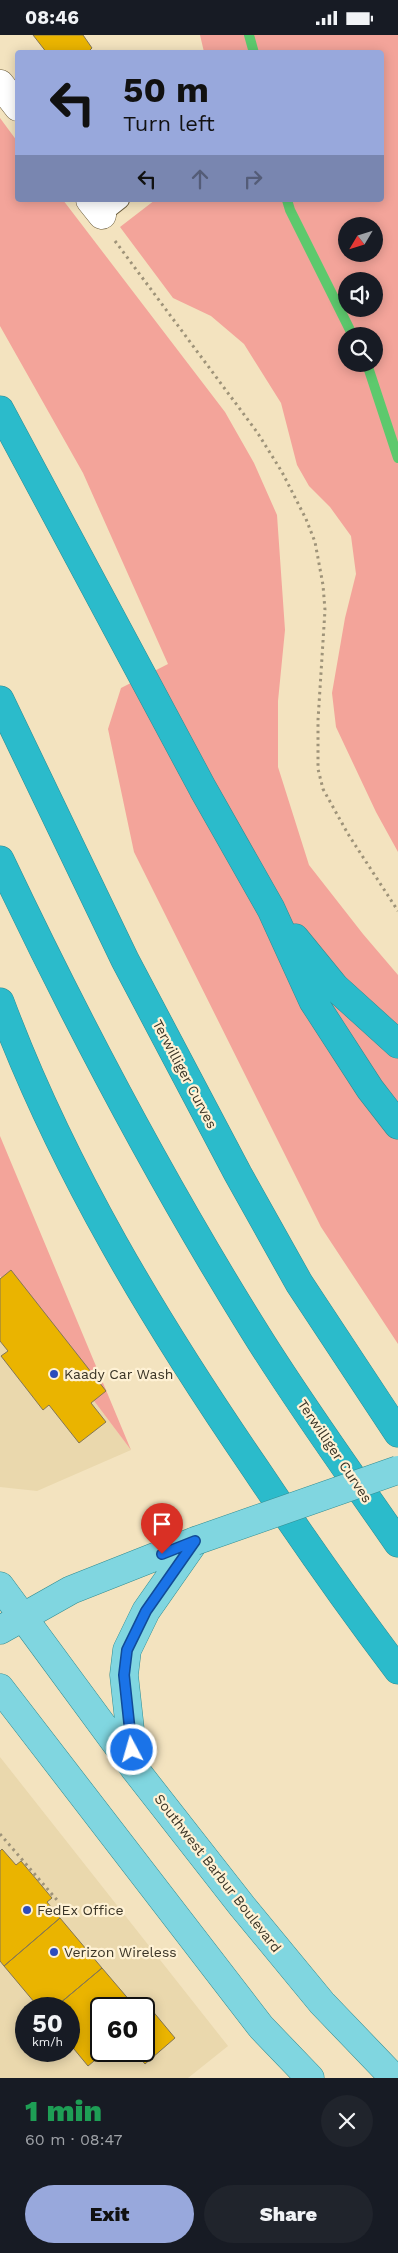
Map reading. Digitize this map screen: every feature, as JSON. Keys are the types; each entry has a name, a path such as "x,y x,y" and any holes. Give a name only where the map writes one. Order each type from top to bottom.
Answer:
{"highway":[{"path":"0,410 204,789 271,909 313,1001 370,1089 398,1125"},
{"name":"Terwilliger Curves","path":"0,700 125,960 234,1166 299,1283 398,1433"},
{"name":"Terwilliger Curves","path":"0,860 49,963 169,1188 253,1330 398,1543"},
{"path":"271,909 335,987 398,1044"},
{"path":"0,1002 45,1108 107,1232 150,1306 190,1373 300,1536 398,1669"}],"main road":[{"path":"0,1630 71,1590 195,1541 398,1470"},
{"path":"134,1768 124,1675 127,1650 146,1611 195,1541"},
{"name":"Southwest Barbur Boulevard","path":"0,1586 24,1616 134,1768 242,1906 322,2003 394,2078"},
{"path":"0,1688 261,2027 310,2078"}],"street":[{"path":"0,85 15,103"}],"path":[{"path":"104,205 116,245 257,432 282,472 306,519 315,542 323,585 325,610 318,720 318,769 324,789 348,834 398,911"},
{"path":"0,1834 57,1900 63,1911"}],"shaded area":[{"path":"200,35 398,35 398,852 376,812 336,727 332,693 345,618 356,574 351,536 330,507 309,486 297,465 281,403 244,344 211,316 173,298 120,227 152,202 384,202 384,50 204,50"},
{"path":"0,118 15,138 15,202 65,202 225,412 254,463 277,515 285,630 278,701 278,767 309,865 398,975 398,1344 321,1227 134,852 108,729 121,688 168,664 83,473 0,326"},
{"path":"0,1136 131,1450 0,1276"},
{"path":"0,1276 131,1450 37,1491 0,1487"},
{"path":"0,1757 228,2046 188,2078 0,2078"}],"building":[{"path":"33,35 83,35 92,48 90,50 45,50"},
{"name":"Kaady Car Wash","path":"11,1270 106,1391 91,1403 106,1422 79,1443 49,1405 43,1410 1,1356 8,1351 0,1341 0,1279"},
{"name":"FedEx Office","path":"2,1849 16,1865 21,1861 52,1898 47,1902 60,1918 4,1966 0,1961 0,1851"},
{"name":"Verizon Wireless","path":"60,1918 102,1968 67,1997 30,1997 4,1966"},
{"path":"102,1968 127,1997 90,1997 90,2062 93,2062 88,2066 80,2056 80,1997 67,1997"},
{"path":"155,2014 175,2038 155,2055"}],"waterway":[{"path":"249,35 253,50"},
{"path":"288,202 348,327"},
{"path":"370,372 398,458"}],"place":[{"name":"Kaady Car Wash","path":"54,1374"},
{"name":"FedEx Office","path":"27,1910"},
{"name":"Verizon Wireless","path":"54,1952"}],"route":[{"path":"132,1750 124,1675 127,1650 146,1611 195,1541 162,1554"}]}
